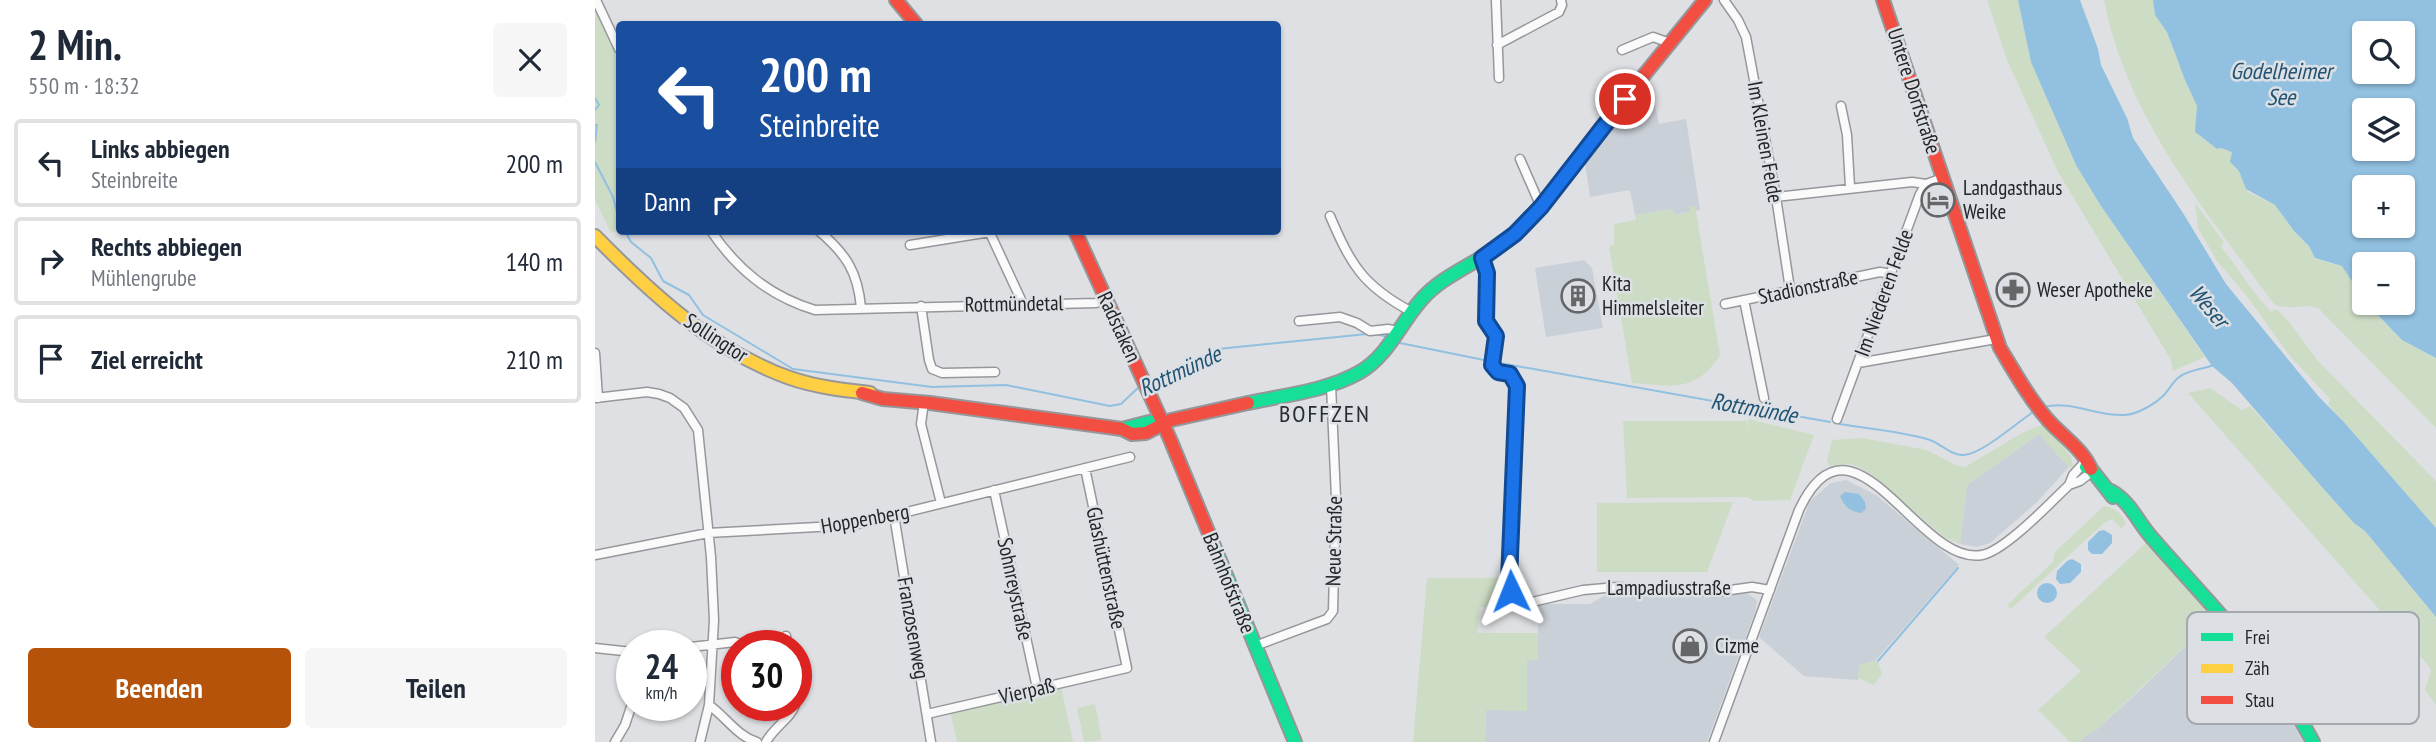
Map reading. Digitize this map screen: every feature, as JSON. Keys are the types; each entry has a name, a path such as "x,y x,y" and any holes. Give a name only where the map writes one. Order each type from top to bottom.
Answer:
{"street":[{"path":"596,0 616,42"},
{"path":"896,0 914,21"},
{"path":"1496,0 1499,78"},
{"path":"1497,45 1559,12 1561,0"},
{"path":"1163,423 1331,385 1361,371 1394,338 1422,298 1515,234 1541,207 1705,0"},
{"name":"Im Kleinen Felde","path":"1724,0 1746,37 1790,289"},
{"name":"Untere Dorfstraße","path":"1883,0 1996,339 2018,380 2040,411 2071,444 2072,451 2111,491 2119,494 2136,514 2138,521 2218,612"},
{"path":"1622,50 1653,37 1670,43"},
{"path":"1841,106 1847,135 1850,187"},
{"path":"1520,159 1541,207"},
{"path":"1776,197 1850,187 1912,182 1926,184 1943,178"},
{"name":"Im Niederen Felde","path":"1836,419 1926,184"},
{"path":"1330,216 1356,269 1388,299 1412,312"},
{"name":"Rottmündetal","path":"714,235 737,265 769,291 815,310 1096,303 1107,300"},
{"path":"824,235 836,245 851,266 859,287 861,308"},
{"path":"910,245 967,235"},
{"path":"992,235 1023,304"},
{"name":"Radstaken","path":"1077,235 1163,423"},
{"name":"Sollingtor","path":"595,236 645,286 680,315 776,375 802,384 910,397 923,402 1122,429 1132,433 1146,433 1163,423"},
{"path":"1482,258 1487,273 1486,321 1496,336 1492,362 1498,372 1510,374 1517,386 1509,580 1511,591"},
{"name":"Stadionstraße","path":"1725,304 1880,272 1891,274"},
{"path":"1744,300 1764,398"},
{"path":"921,306 932,369 942,373 995,372"},
{"path":"1299,321 1340,317 1370,331 1388,329 1394,338"},
{"path":"1858,363 1996,339"},
{"path":"595,353 597,398 647,392 670,398 684,408 698,430 713,579 709,705 700,742"},
{"name":"Neue Straße","path":"1255,646 1327,619 1333,611 1336,498 1331,385"},
{"path":"1136,424 1148,408 1148,387"},
{"path":"923,402 921,425 941,503"},
{"name":"Sollingtor","path":"1122,429 1153,421 1163,423"},
{"name":"Bahnhofstraße","path":"1163,423 1295,742"},
{"name":"Hoppenberg","path":"595,555 708,533 854,525 1130,457"},
{"name":"Glashüttenstraße","path":"1085,468 1127,668"},
{"path":"1714,742 1808,491 1819,480 1836,471 1845,470 1860,474 1942,543 1972,556 1991,553 2003,545 2069,485 2080,481 2089,468"},
{"name":"Sohnreystraße","path":"994,489 1037,688"},
{"name":"Franzosenweg","path":"894,515 931,742"},
{"name":"Lampadiusstraße","path":"1528,603 1583,590 1617,587 1716,592 1752,587 1770,590"},
{"path":"707,646 721,644"},
{"path":"595,648 616,650"},
{"name":"Vierpaß","path":"927,714 1127,668"},
{"path":"709,705 721,713 737,731 757,742"},
{"path":"615,742 626,721"},
{"path":"766,742 782,721"},
{"name":"Untere Dorfstraße","path":"2303,724 2312,742"}],"shaded area":[{"path":"1649,78 1659,124 1686,119 1700,210 1673,215 1672,209 1635,215 1630,190 1590,197 1585,162"},
{"path":"1584,260 1592,268 1603,328 1546,337 1535,268"},
{"path":"2039,434 2069,467 2036,503 1990,543 1977,547 1960,544 1967,485"},
{"path":"1846,480 1876,495 1959,565 1875,661 1860,665 1858,680 1804,676 1759,637 1810,501 1831,483"},
{"path":"1745,592 1757,600 1755,612 1707,742 1485,742 1486,710 1527,710 1527,660 1538,659 1538,604 1590,604 1606,595 1715,597"},
{"path":"2187,645 2187,724 2293,724 2303,742 2080,742"}],"green space":[{"path":"1987,0 2018,0 2031,62 2076,165 2101,206 2205,357 2173,371 2171,360 2058,172 2007,60"},
{"path":"2104,0 2153,0 2155,15 2167,32 2197,106 2199,136 2217,149 2232,152 2233,166 2239,171 2248,192 2275,205 2309,246 2315,259 2342,266 2352,278 2352,315 2376,315 2402,340 2436,358 2436,428 2319,309 2274,304 2171,161 2130,83 2115,43"},
{"path":"595,8 616,53 616,230 611,233 595,200"},
{"path":"2195,203 2224,242 2221,247 2258,297 2272,312 2275,309 2286,318 2320,363 2436,481 2436,528 2328,404 2330,399 2289,355 2246,295 2217,261 2198,228"},
{"path":"1695,206 1720,355 1702,376 1692,381 1672,385 1632,383 1609,246 1614,245 1614,224 1636,220 1635,215 1672,209 1674,215 1690,212 1690,207"},
{"path":"2210,388 2242,410 2250,406 2354,523 2365,531 2436,617 2436,705 2425,690 2431,671 2419,655 2419,612 2381,612 2188,393"},
{"path":"1748,419 1814,435 1790,500 1754,501 1747,497 1627,498 1623,421 1747,421 1748,434"},
{"path":"2044,424 2071,456 2073,467 2069,467 2039,434 1967,485 1960,544 1944,537 1868,472 1851,464 1830,466 1827,461 1832,440 1862,438 1927,450 1965,467 2022,433"},
{"path":"1733,502 1707,572 1597,572 1597,503"},
{"path":"2104,506 2118,512 2126,525 2121,528 2112,519 2104,523 2011,609 2007,605 2053,562 2055,552"},
{"path":"2148,541 2210,612 2187,612 2187,644 2080,742 2070,742 2038,710 2081,671 2044,637"},
{"path":"1427,578 1506,578 1504,606 1480,607 1477,633 1538,633 1538,660 1527,660 1527,711 1486,710 1485,742 1413,742"},
{"path":"1878,662 1882,674 1874,685 1858,678 1860,665"},
{"path":"1061,687 1073,742 957,742 950,711"},
{"path":"1095,704 1102,740 1084,742 1077,708"}],"water":[{"name":"Weser","path":"2018,0 2080,0 2101,65 2127,118 2133,138 2226,284 2319,397 2436,528 2436,617 2365,531 2354,523 2232,383 2212,366 2101,206 2076,165 2031,62"},
{"name":"Godelheimer See","path":"2153,0 2436,0 2436,358 2402,340 2378,315 2415,315 2415,252 2352,252 2352,281 2342,266 2315,258 2309,246 2275,205 2246,189 2239,171 2230,162 2232,152 2217,149 2195,132 2197,106 2167,32 2155,15"},
{"path":"1845,492 1859,494 1866,509 1861,513 1848,508 1840,496"},
{"path":"2104,530 2112,535 2112,543 2102,554 2092,554 2088,550 2088,542 2099,531"},
{"path":"2072,559 2081,564 2081,572 2070,583 2060,584 2056,579 2057,571"},
{"path":"2047,583 2054,586 2057,593 2054,600 2047,603 2040,600 2037,593 2040,586"}],"waterway":[{"name":"Rottmünde","path":"595,98 599,105 595,110"},
{"name":"Rottmünde","path":"595,125 595,142"},
{"name":"Rottmünde","path":"595,162 616,208"},
{"name":"Rottmünde","path":"627,235 631,242 651,258 663,281 689,295 703,315 793,369 932,387 1006,385 1110,406 1121,404 1139,387"},
{"name":"Rottmünde","path":"1150,382 1218,349 1367,334"},
{"name":"Rottmünde","path":"1376,334 1388,337"},
{"name":"Rottmünde","path":"1395,342 1489,361"},
{"name":"Rottmünde","path":"1494,362 1830,422"},
{"name":"Rottmünde","path":"2044,407 2054,405 2105,414 2130,414 2156,402 2182,375 2213,365"},
{"name":"Rottmünde","path":"1839,424 1920,437 1955,454 1964,455 1990,444 2033,412"},
{"path":"1878,661 1958,568"}],"traffic: fast":[{"path":"1248,403 1334,384 1370,365 1431,290 1495,249 1532,216 1601,128"},
{"path":"1122,429 1149,422 1163,423"},
{"path":"2086,467 2091,469 2113,497"},
{"path":"2111,491 2129,507 2148,533 2218,612"},
{"path":"1212,541 1295,742"},
{"path":"2303,724 2313,742"}],"traffic: slow":[{"path":"595,236 661,299 709,336 735,352 790,378 830,388 870,393"}],"traffic: jam":[{"path":"896,0 914,21"},
{"path":"1601,128 1705,0"},
{"path":"1883,0 2000,348 2035,403 2048,420 2078,449 2091,469"},
{"path":"1077,235 1170,439 1212,541"},
{"path":"862,393 883,399 1122,429 1132,434 1146,433 1171,420 1248,403"}],"place":[{"name":"Landgasthaus Weike","path":"1938,200"},
{"name":"Weser Apotheke","path":"2013,290"},
{"name":"Kita Himmelsleiter","path":"1578,296"},
{"name":"Cizme","path":"1690,646"}],"district":[{"name":"BOFFZEN","path":"1325,414"}],"route":[{"path":"1511,591 1509,580 1517,386 1510,374 1495,371 1492,365 1496,336 1486,321 1487,273 1482,258 1515,234 1541,207 1625,99"}]}
